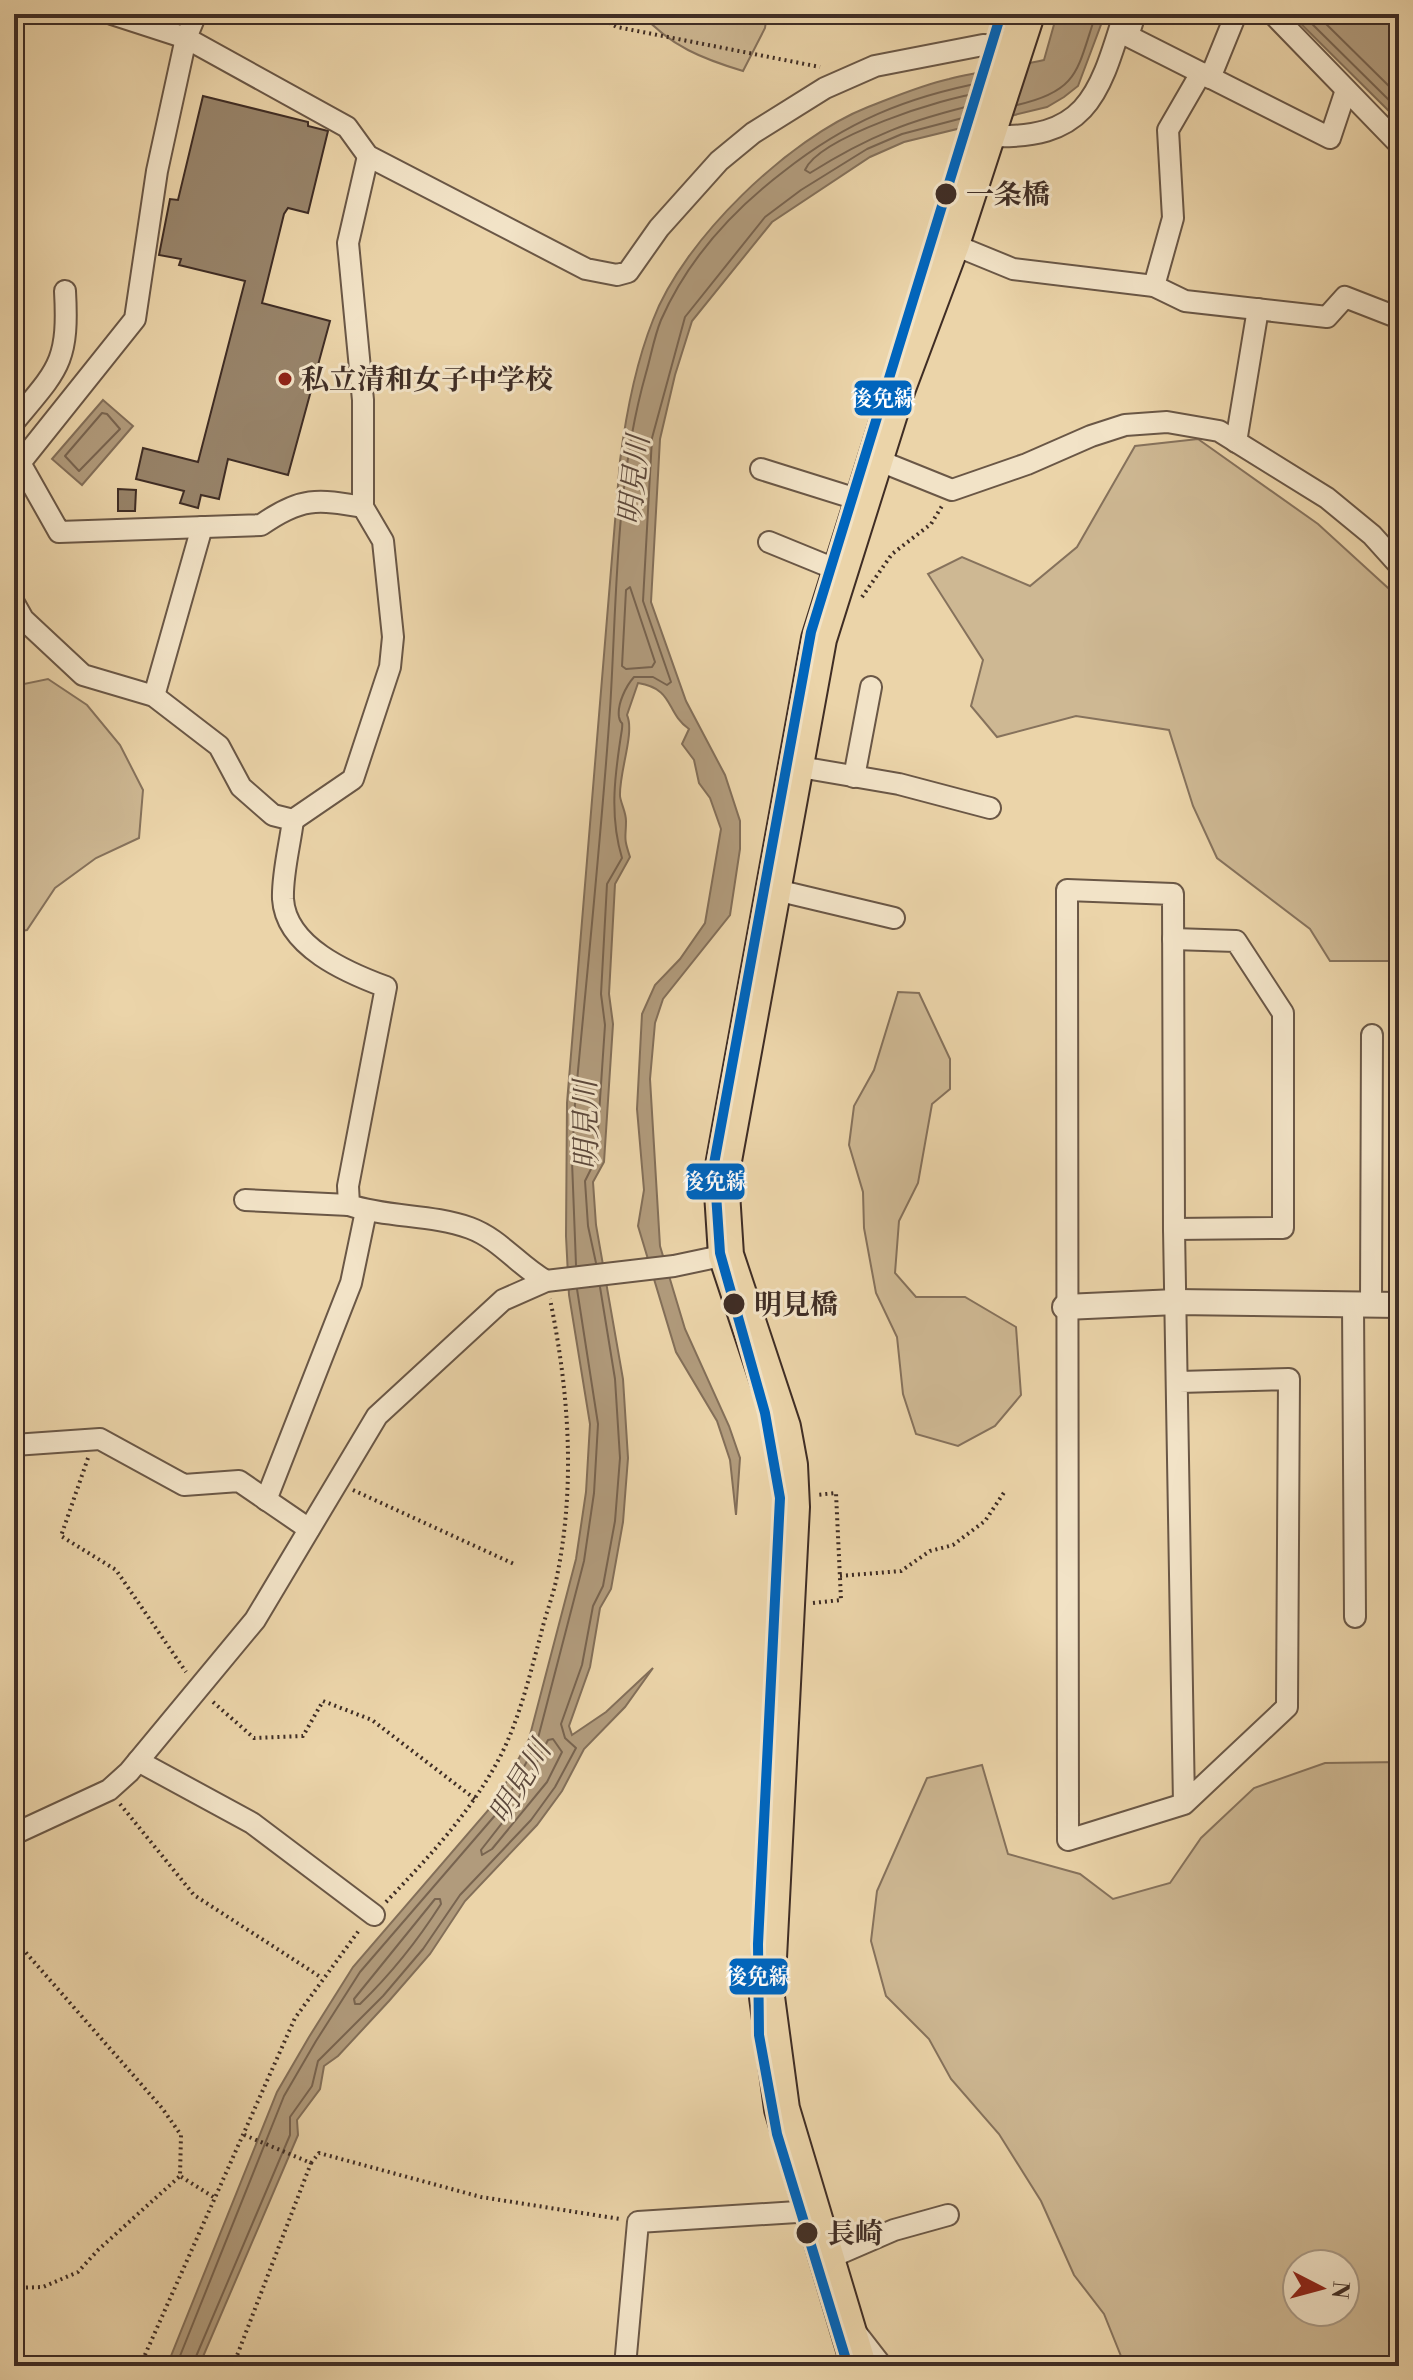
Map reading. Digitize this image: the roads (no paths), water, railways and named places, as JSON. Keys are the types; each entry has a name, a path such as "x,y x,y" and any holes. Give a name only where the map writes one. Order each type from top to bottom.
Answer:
{"highway":[{"path":"859,2366 782,2109 767,1997 790,1465 783,1427 726,1255 721,1177 819,639 875,459 952,244 1019,41"}],"street":[{"path":"112,14 186,38 347,127 368,156 586,269 617,275 628,272 659,228 719,161 753,133 825,88 875,66 1019,41"},
{"path":"196,14 186,38 157,171 135,319 20,463 59,532 261,525 287,506 324,500 363,507"},
{"path":"991,130 1027,137 1066,122 1084,108 1100,90 1125,14"},
{"path":"1135,14 1128,36 1330,138 1346,90"},
{"path":"1154,286 1173,218 1168,130 1206,75 1236,14"},
{"path":"1273,14 1399,144"},
{"path":"14,603 23,619 83,675 154,696 219,746 241,787 273,815 293,820 353,779 390,667 393,637 383,541 363,507 363,400 348,243 368,156"},
{"path":"952,244 1013,269 1154,286 1185,301 1327,317 1345,297 1399,318"},
{"path":"14,422 57,370 67,335 65,291"},
{"path":"1236,442 1258,309"},
{"path":"875,459 952,490 1125,425 1167,422 1219,431 1327,498 1372,535 1399,565"},
{"path":"761,469 863,501"},
{"path":"154,696 202,527"},
{"path":"769,542 840,571"},
{"path":"854,777 871,687"},
{"path":"794,766 990,808"},
{"path":"266,1500 351,1283 358,1208 348,1186 386,987 352,974 315,951 292,925 283,901 293,820"},
{"path":"772,889 894,918"},
{"path":"1179,1382 1289,1379 1287,1707 1184,1804 1068,1840 1065,1307 1067,890 1173,894 1174,1229 1184,1804"},
{"path":"1173,939 1236,941 1283,1013 1283,1228 1174,1229"},
{"path":"1355,1617 1372,1035"},
{"path":"245,1200 358,1208 447,1220 473,1229 553,1280"},
{"path":"14,1834 109,1790 138,1761 255,1620 377,1416 503,1300 553,1280 674,1266 726,1255"},
{"path":"1065,1307 1176,1302 1399,1305"},
{"path":"14,1445 100,1439 184,1485 239,1481 309,1529"},
{"path":"138,1761 252,1823 374,1915"},
{"path":"625,2366 638,2222 813,2211"},
{"path":"827,2259 894,2230 948,2215"},
{"path":"849,2329 861,2337 882,2366"}],"water":[{"name":"明見川","path":"1057,14 1105,14 1078,86 1047,107 904,142 870,157 772,222 692,321 660,439 651,602 686,701 725,775 740,821 740,849 730,915 663,999 655,1023 650,1079 660,1246 685,1329 729,1426 740,1458 736,1515 730,1460 717,1421 676,1352 638,1226 644,1190 637,1109 642,1014 655,985 680,959 705,923 721,829 710,798 699,783 694,760 682,744 689,729 658,690 638,683 627,715 629,732 620,786 630,857 615,884 609,994 613,1024 604,1162 593,1182 596,1225 623,1379 628,1458 623,1522 611,1589 600,1608 590,1667 569,1726 572,1735 606,1712 653,1668 625,1707 584,1749 562,1791 537,1825 465,1901 430,1954 389,2001 338,2056 324,2066 320,2089 297,2120 298,2135 199,2366 167,2366 277,2092 353,1967 497,1800 529,1739 576,1559 586,1492 590,1424 569,1295 567,1103 620,461 632,390 653,320 688,257 713,226 742,195 805,142 868,107 918,88 1044,60"},
{"path":"1291,14 1387,14 1399,26 1399,121"},
{"path":"103,400 133,426 82,485 52,459"}],"place":[{"name":"一条橋","path":"946,194"},
{"name":"私立清和女子中学校","path":"285,379"},
{"name":"明見橋","path":"734,1304"},
{"name":"長崎","path":"807,2233"}]}
